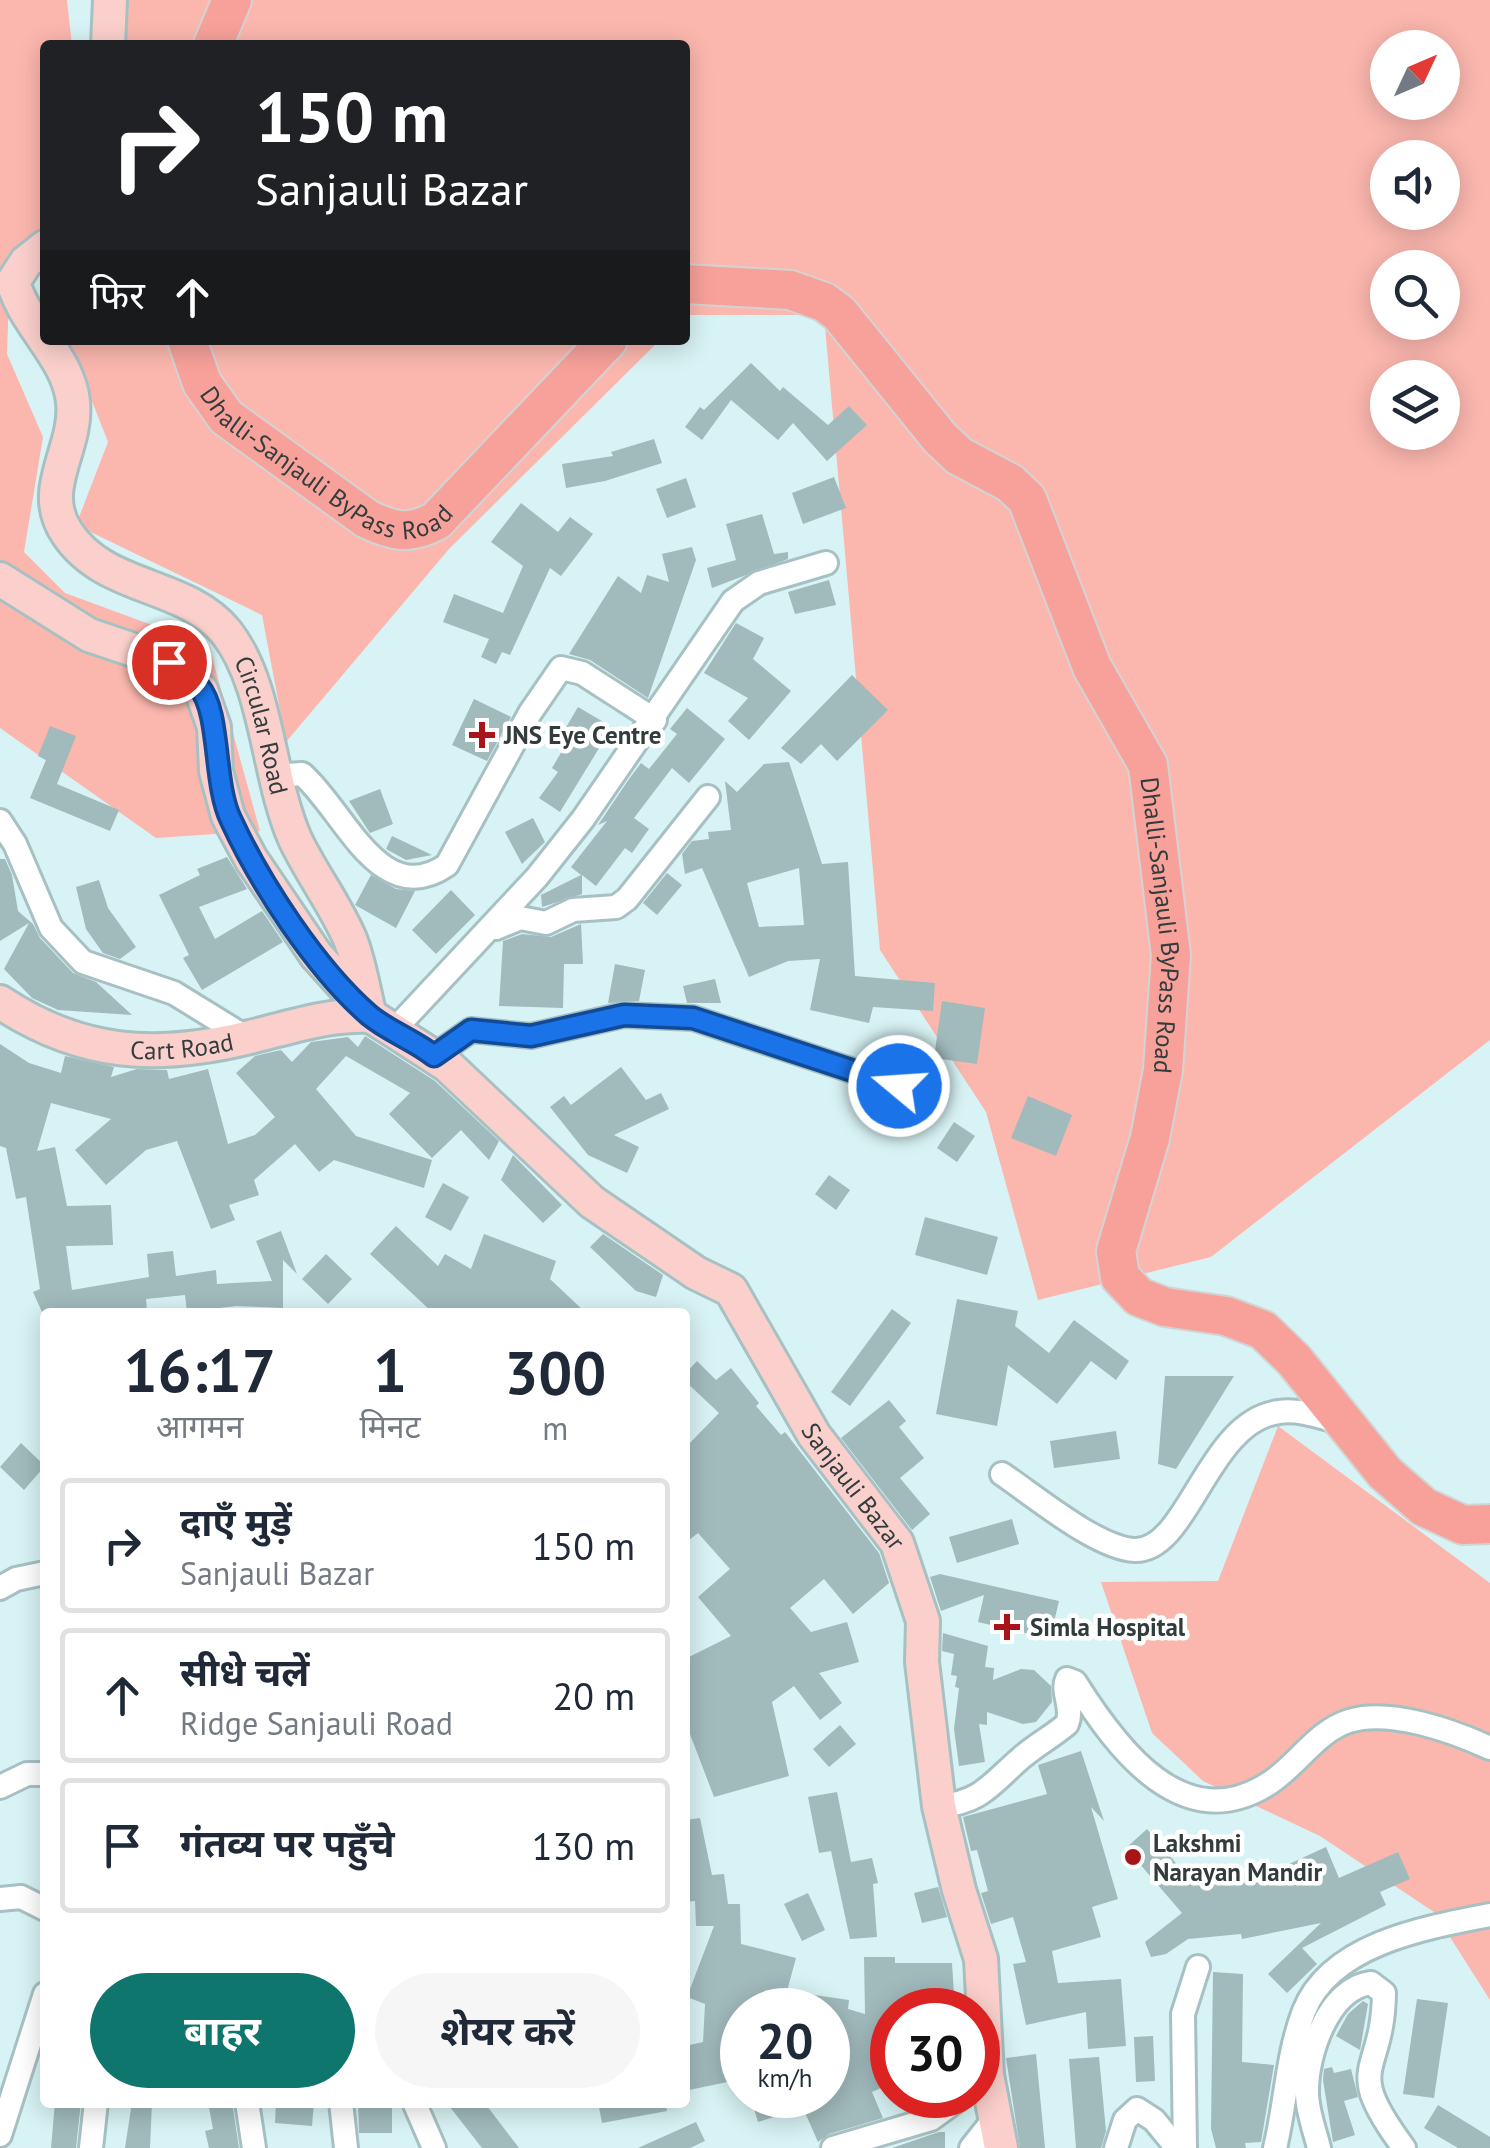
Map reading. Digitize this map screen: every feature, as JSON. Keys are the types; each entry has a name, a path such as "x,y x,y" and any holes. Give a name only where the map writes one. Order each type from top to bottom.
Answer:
{"main road":[{"path":"108,40 110,0"},
{"path":"215,40 232,0"},
{"name":"Circular Road","path":"40,251 26,262 13,282 20,308 40,338"},
{"name":"Dhalli-Sanjauli ByPass Road","path":"690,284 790,290 830,305 940,438 960,456 1010,483 1027,499 1092,666 1142,747 1154,793 1170,974 1162,1070 1150,1138 1116,1252 1120,1277 1139,1297 1165,1308 1226,1316 1263,1330 1294,1360 1340,1422 1385,1473 1424,1507 1463,1525 1490,1524"},
{"name":"Circular Road","path":"45,345 70,382 74,407 53,498 67,533 94,562 128,582 188,603 224,630 248,669 273,776 296,839 351,941 382,1023"},
{"name":"Dhalli-Sanjauli ByPass Road","path":"189,345 202,383 226,417 367,519 391,530 415,532 436,521 603,345"},
{"name":"Sanjauli Bazar","path":"0,579 89,635 169,662 202,690 214,728 216,772 228,816 251,860 316,955 382,1023 434,1056 592,1202 696,1273 731,1290 814,1435 897,1543 923,1622 922,1662 939,1806 981,1959 980,1988"},
{"name":"Cart Road","path":"0,1002 33,1024 103,1050 178,1051 342,1015 382,1023"}],"street":[{"path":"382,1023 477,941 537,877 655,720 715,621 732,601 758,583 826,563"},
{"path":"273,776 302,774 366,852 391,873 410,880 429,877 446,865 530,713 560,668 582,672 655,720"},
{"path":"477,941 512,918 546,923 573,910 616,907 627,899 708,798"},
{"path":"0,821 15,844 51,928 84,962 174,993 247,1038"},
{"path":"434,1056 471,1030 531,1036 595,1019 660,1014 720,1026 899,1086"},
{"path":"1002,1474 1114,1546 1138,1550 1161,1540 1208,1466 1256,1420 1280,1412 1340,1422"},
{"path":"0,1588 16,1578 40,1575"},
{"path":"939,1806 975,1800 1067,1724 1071,1714 1064,1688 1068,1680 1075,1682 1102,1724 1129,1754 1159,1782 1194,1800 1230,1802 1271,1782 1330,1730 1351,1720 1380,1717 1490,1748"},
{"path":"0,1788 27,1774 40,1774"},
{"path":"0,1899 20,1896 40,1906"},
{"path":"1275,2148 1295,2038 1306,2007 1318,1989 1365,1952 1425,1928 1490,1915"},
{"path":"1185,2148 1183,2014 1198,1967"},
{"path":"1319,2148 1307,2094 1313,2048 1345,1994 1371,1984 1384,1993 1384,2010 1367,2086 1377,2112 1404,2148"},
{"path":"0,2136 40,2010"},
{"path":"91,2148 95,2108"},
{"path":"248,2108 254,2148"},
{"path":"342,2108 346,2148"},
{"path":"417,2108 434,2148"},
{"path":"1116,2148 1124,2120 1137,2110 1154,2120 1177,2148"},
{"path":"833,2148 932,2118"},
{"path":"971,2148 998,2133"}],"shaded area":[{"path":"0,0 67,0 71,40 40,40 40,234 10,263 7,354 43,437 24,552 65,593 209,646 260,831 156,838 0,728"},
{"path":"122,0 1490,0 1490,1040 1211,1257 1038,1300 986,1112 880,950 824,315 690,315 690,40 126,40"},
{"path":"70,345 655,345 449,549 286,742 262,615 76,525 108,442"},
{"path":"1278,1426 1490,1583 1490,2000 1434,1912 1320,1836 1203,1781 1152,1733 1101,1582 1218,1581"}],"building":[{"path":"751,363 780,391 783,387 828,425 849,406 867,425 827,461 793,423 778,440 731,400 702,440 685,427 700,407 704,410"},
{"path":"654,439 662,463 605,481 566,488 562,464 613,456 611,452"},
{"path":"834,477 846,508 803,524 792,493"},
{"path":"686,478 696,507 667,518 656,489"},
{"path":"521,503 558,532 570,517 593,534 561,576 550,568 510,655 502,652 496,664 481,657 489,639 443,622 454,594 503,613 523,566 491,542"},
{"path":"762,514 774,554 788,552 788,559 712,588 707,568 736,560 726,524"},
{"path":"692,547 696,560 648,698 590,660 569,654 618,576 641,593 647,575 669,582 662,554"},
{"path":"829,580 836,605 795,614 788,592"},
{"path":"736,623 764,638 753,659 791,691 749,740 728,721 748,698 704,673"},
{"path":"852,675 888,710 837,761 821,744 801,764 781,748"},
{"path":"474,699 511,717 487,761 452,745"},
{"path":"578,707 612,727 560,812 539,798 558,772 552,768 572,734 565,729"},
{"path":"687,708 725,739 689,783 672,768 634,818 649,829 632,853 625,848 596,886 582,875 582,894 542,907 541,895 581,875 571,867 607,821 598,825 641,763 649,769 677,734 670,729"},
{"path":"50,726 76,736 57,784 119,810 110,831 30,798 46,760 38,756"},
{"path":"789,762 822,864 848,862 855,976 935,983 933,1011 873,1007 869,1023 810,1010 820,959 788,961 749,977 702,868 685,874 682,854 692,841 709,839 708,832 731,830 725,781 737,792 764,764","holes":["799,868 804,925 759,927 747,883"]},
{"path":"380,789 393,824 370,833 349,801"},
{"path":"533,818 545,842 522,864 505,832"},
{"path":"392,836 432,855 406,860 386,849"},
{"path":"227,857 247,889 199,907 215,939 262,911 283,942 202,990 183,958 189,955 159,895 200,875 197,869"},
{"path":"0,859 5,859 12,875 18,911 33,924 40,938 73,973 96,982 132,1015 58,1010 32,998 4,969 29,923 0,941"},
{"path":"667,873 682,885 657,915 643,903"},
{"path":"371,875 396,889 415,891 396,928 355,905"},
{"path":"99,880 108,908 136,947 120,959 103,953 86,929 76,887"},
{"path":"451,890 475,915 436,954 412,930"},
{"path":"581,924 583,964 564,964 563,1008 499,1006 503,941 522,934 551,937"},
{"path":"615,964 645,970 639,1001 608,1003"},
{"path":"715,979 721,1003 687,1003 683,986"},
{"path":"942,1001 985,1008 977,1064 934,1058"},
{"path":"365,1036 435,1081 499,1141 489,1160 461,1130 432,1158 389,1114 410,1093 346,1056 316,1089 356,1136 432,1160 424,1188 334,1160 319,1172 295,1144 254,1180 259,1195 229,1205 235,1220 211,1229 177,1141 146,1150 106,1185 75,1150 111,1119 51,1103 37,1151 55,1147 67,1206 111,1205 113,1245 66,1246 72,1290 149,1277 147,1254 173,1251 176,1276 216,1270 217,1284 272,1281 256,1241 281,1231 297,1274 283,1260 283,1308 187,1308 185,1295 146,1299 147,1308 40,1308 33,1292 40,1289 26,1197 16,1199 6,1148 0,1146 0,1044 29,1063 61,1073 65,1056 114,1067 111,1077 137,1069 167,1070 169,1079 208,1069 228,1144 255,1135 275,1117 236,1073 255,1056 281,1050 292,1062 311,1042 348,1037 358,1047"},
{"path":"621,1067 646,1100 661,1093 669,1109 614,1135 639,1147 627,1173 588,1155 550,1107 564,1096 571,1105"},
{"path":"1028,1096 1072,1115 1056,1156 1011,1138"},
{"path":"954,1122 975,1136 957,1162 937,1148"},
{"path":"513,1155 562,1205 543,1223 501,1180"},
{"path":"829,1175 850,1190 836,1210 815,1194"},
{"path":"443,1183 469,1197 451,1231 425,1217"},
{"path":"925,1217 998,1237 987,1275 915,1255"},
{"path":"396,1226 438,1266 445,1254 471,1269 484,1234 556,1261 550,1279 581,1308 428,1308 370,1254"},
{"path":"603,1234 663,1275 656,1297 636,1291 590,1247"},
{"path":"326,1254 352,1279 328,1304 302,1279"},
{"path":"957,1299 1018,1311 1015,1326 1049,1353 1074,1320 1129,1361 1116,1380 1091,1361 1057,1404 1008,1365 997,1426 936,1414"},
{"path":"892,1309 911,1323 850,1406 831,1392"},
{"path":"697,1361 716,1380 731,1368 759,1403 756,1406 781,1435 785,1432 879,1553 889,1583 853,1614 824,1579 790,1608 811,1632 847,1622 859,1662 819,1673 842,1703 820,1720 794,1686 772,1702 789,1776 714,1797 690,1734 690,1656 731,1636 698,1597 730,1569 698,1533 690,1539 690,1443 719,1413 690,1386 690,1369"},
{"path":"1165,1376 1234,1376 1176,1469 1158,1464"},
{"path":"889,1400 906,1421 899,1427 924,1458 900,1478 930,1514 912,1530 841,1438"},
{"path":"1116,1431 1120,1459 1054,1468 1050,1441"},
{"path":"21,1443 40,1461 40,1472 24,1490 0,1467"},
{"path":"1012,1519 1019,1544 957,1563 949,1537"},
{"path":"940,1574 1059,1601 1050,1639 978,1622 984,1595 941,1611 930,1577"},
{"path":"943,1633 988,1646 985,1667 994,1668 993,1680 1021,1669 1034,1670 1051,1686 1052,1702 1036,1722 1023,1724 987,1712 987,1725 979,1724 985,1762 959,1766 954,1729 959,1688 955,1687 957,1676 951,1675 954,1654 942,1651"},
{"path":"840,1725 856,1744 829,1767 813,1749"},
{"path":"1081,1751 1104,1821 1091,1807 1118,1899 1092,1907 1101,1937 1052,1951 1058,1983 1121,1979 1126,2046 1088,2049 1086,2012 1026,2025 1013,1964 1026,1962 1013,1917 991,1924 981,1893 988,1891 977,1850 971,1851 963,1817 1047,1794 1038,1765"},
{"path":"837,1792 851,1862 872,1858 878,1883 873,1884 877,1937 850,1939 831,1851 819,1853 808,1797"},
{"path":"700,1818 712,1875 724,1874 728,1904 740,1904 741,1944 796,1958 788,1988 720,1988 720,2084 690,2090 690,2045 703,2042 705,2004 690,1998 690,1989 714,1926 696,1926 695,1901 690,1902 690,1819"},
{"path":"1147,1829 1181,1869 1263,1876 1326,1847 1339,1878 1398,1852 1410,1879 1380,1892 1386,1905 1302,1948 1317,1964 1287,1993 1268,1974 1321,1923 1242,1939 1241,1934 1188,1939 1166,1954 1151,1957 1145,1942 1182,1913 1126,1848"},
{"path":"938,1887 947,1917 922,1923 914,1893"},
{"path":"808,1893 825,1930 802,1941 784,1904"},
{"path":"864,1957 895,1957 895,1963 952,1963 954,1988 870,1988 870,2118 883,2118 829,2134 818,2142 807,2118 850,2118 850,2010 865,2014"},
{"path":"1213,1972 1243,1974 1242,2062 1274,2065 1261,2142 1245,2143 1246,2148 1216,2148 1211,2129"},
{"path":"1417,1999 1448,2003 1434,2098 1403,2094"},
{"path":"1363,2001 1368,2004 1360,2050 1336,2036 1348,2014"},
{"path":"1153,2036 1155,2081 1136,2082 1134,2037"},
{"path":"1036,2054 1045,2148 1020,2148 1006,2058"},
{"path":"1099,2057 1106,2131 1101,2148 1076,2148 1069,2059"},
{"path":"1332,2067 1334,2073 1351,2069 1358,2097 1344,2101 1355,2135 1333,2142 1323,2080 1324,2069"},
{"path":"1438,2105 1490,2137 1490,2148 1458,2148 1424,2128"},
{"path":"54,2108 80,2108 76,2148 51,2148"},
{"path":"131,2108 152,2108 150,2148 125,2148"},
{"path":"209,2108 233,2108 239,2148 209,2148 205,2131 213,2129"},
{"path":"276,2108 314,2108 312,2126 275,2123"},
{"path":"358,2108 392,2108 392,2133 359,2133"},
{"path":"451,2108 489,2108 519,2148 482,2148"},
{"path":"599,2108 667,2108 667,2111 602,2123"},
{"path":"696,2122 705,2141 690,2148 638,2148"},
{"path":"945,2132 945,2148 892,2148"}],"place":[{"name":"JNS Eye Centre","path":"482,735"},
{"name":"Simla Hospital","path":"1007,1627"},
{"name":"Lakshmi Narayan Mandir","path":"1133,1857"}],"route":[{"path":"169,662 202,690 214,728 216,772 228,816 251,860 316,955 370,1016 434,1056 471,1030 531,1036 595,1019 660,1014 693,1018 899,1086"}]}
